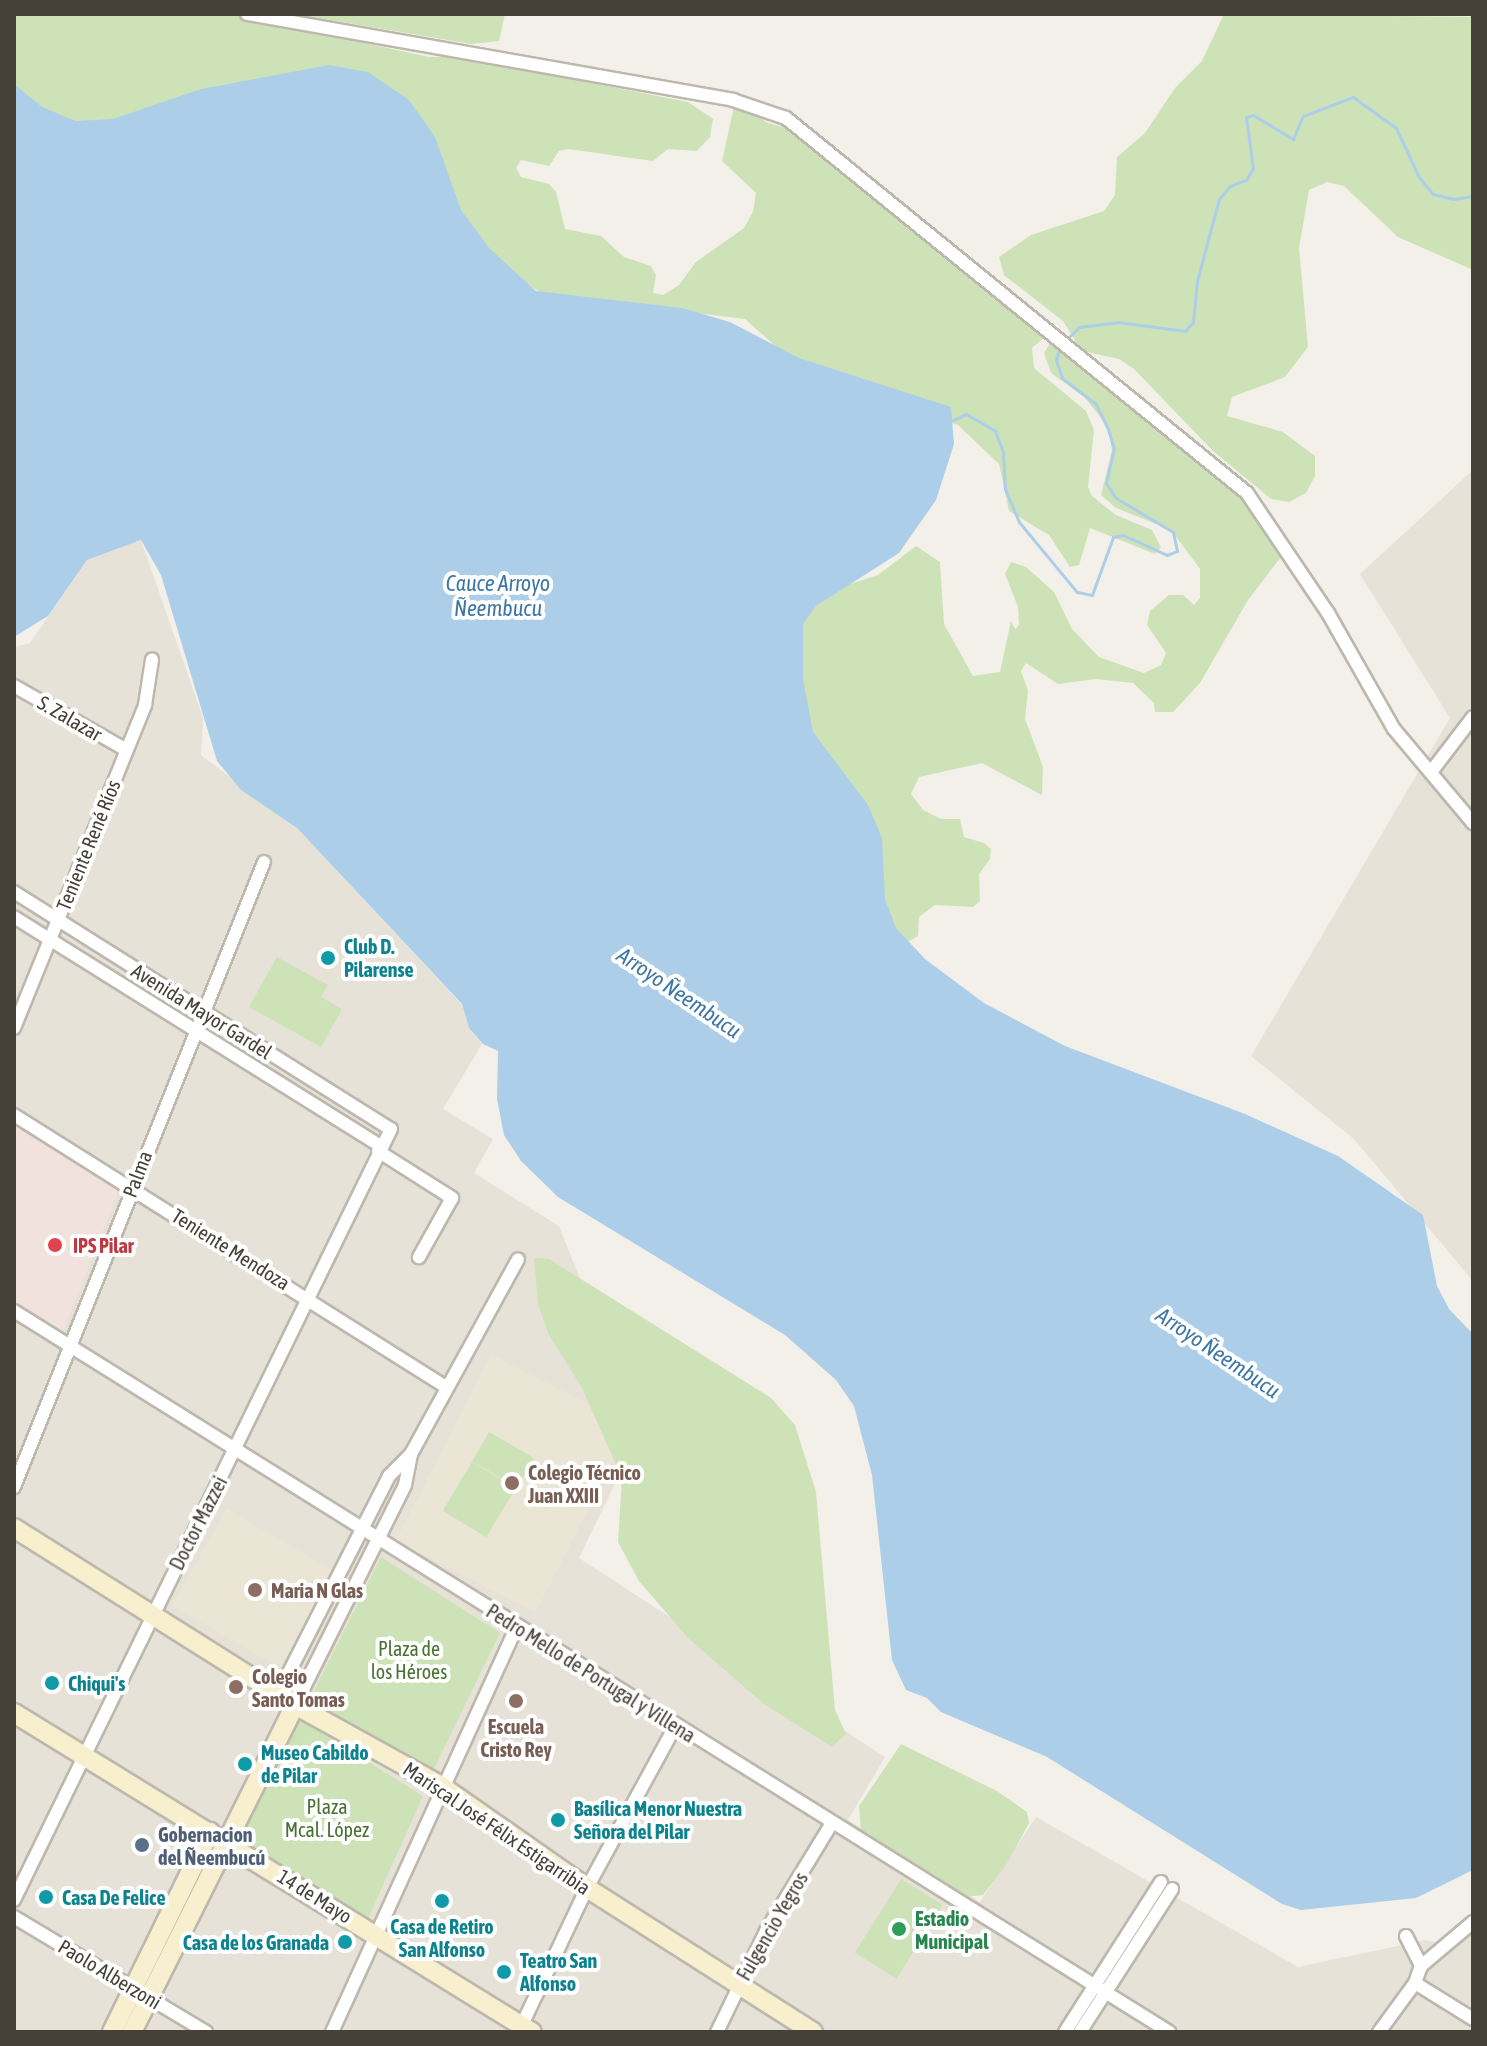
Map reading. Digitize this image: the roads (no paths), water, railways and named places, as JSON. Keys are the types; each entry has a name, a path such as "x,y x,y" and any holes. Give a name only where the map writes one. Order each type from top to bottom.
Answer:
{"main road":[{"name":"Mariscal José Félix Estigarribia","path":"14,1528 295,1705 440,1785 587,1888 813,2032"},
{"path":"112,2032 142,1991 218,1837 295,1705"},
{"name":"14 de Mayo","path":"14,1713 378,1935 524,2030"},
{"path":"132,2032 142,1991"}],"street":[{"path":"247,14 762,106 786,118 1063,347 1247,493 1328,613 1394,729 1473,823"},
{"name":"Teniente René Ríos","path":"14,1028 145,705 152,660"},
{"name":"S. Zalazar","path":"14,686 125,749"},
{"path":"1431,772 1473,717"},
{"name":"Palma","path":"14,1487 193,1029 264,862"},
{"name":"Avenida Mayor Gardel","path":"14,892 391,1129"},
{"name":"Avenida Mayor Gardel","path":"14,917 452,1198 419,1257"},
{"name":"Teniente Mendoza","path":"14,1115 308,1297 446,1387"},
{"name":"Doctor Mazzei","path":"14,1900 391,1129"},
{"path":"295,1705 405,1485 411,1454 518,1259"},
{"name":"Pedro Mello de Portugal y Villena","path":"14,1311 1169,2032"},
{"path":"278,1694 389,1476 411,1454"},
{"path":"332,2032 378,1935 440,1785 517,1626"},
{"path":"524,2030 587,1888 676,1725"},
{"name":"Fulgencio Yegros","path":"717,2032 738,1985 832,1823"},
{"path":"1065,2032 1100,1989 1166,1885"},
{"name":"Paolo Alberzoni","path":"14,1917 206,2032"},
{"path":"1379,2032 1415,1983 1421,1966 1473,1922"},
{"path":"1406,1936 1421,1966"},
{"path":"1415,1983 1473,2019"},
{"path":"1372,2032 1389,2006 1415,1983"},
{"path":"1080,2032 1100,1989"}],"water":[{"name":"Cauce Arroyo Ñeembucu","path":"329,65 368,72 409,100 435,137 461,210 489,248 536,291 682,308 730,322 799,358 951,407 954,444 936,500 899,553 816,606 803,624 803,679 813,732 868,805 882,838 885,899 896,928 925,959 984,1003 1065,1046 1245,1114 1338,1156 1423,1215 1437,1286 1449,1309 1473,1334 1473,1870 1416,1898 1301,1910 1282,1904 1047,1757 941,1712 927,1698 906,1690 892,1660 872,1475 854,1406 836,1380 785,1335 558,1197 521,1161 504,1135 497,1099 498,1051 483,1044 469,1028 462,1004 297,828 241,790 217,761 161,575 141,540 87,560 48,616 14,637 14,84 42,107 76,121 113,119 201,89"}],"waterway":[{"path":"1066,340 1079,327 1118,322 1185,331 1193,322 1197,281 1219,199 1230,186 1246,180 1253,168 1246,117 1253,115 1293,139 1303,116 1353,97 1396,128 1419,177 1433,194 1453,199 1473,196"},
{"path":"949,422 966,414 995,431 1003,452 1005,489 1019,522 1077,592 1092,595 1113,537 1123,535 1167,555 1177,551 1173,532 1116,498 1106,483 1114,449 1108,429 1096,404 1062,378 1056,360 1060,345"}],"place":[{"name":"Club D. Pilarense","path":"328,958"},
{"name":"IPS Pilar","path":"55,1245"},
{"name":"Colegio Técnico Juan XXIII","path":"512,1483"},
{"name":"Maria N Glas","path":"255,1590"},
{"name":"Chiqui's","path":"52,1683"},
{"name":"Colegio Santo Tomas","path":"236,1687"},
{"name":"Escuela Cristo Rey","path":"516,1701"},
{"name":"Museo Cabildo de Pilar","path":"245,1764"},
{"name":"Basílica Menor Nuestra Señora del Pilar","path":"558,1820"},
{"name":"Gobernacion del Ñeembucú","path":"142,1845"},
{"name":"Casa De Felice","path":"46,1897"},
{"name":"Casa de Retiro San Alfonso","path":"442,1901"},
{"name":"Estadio Municipal","path":"899,1929"},
{"name":"Casa de los Granada","path":"345,1942"},
{"name":"Teatro San Alfonso","path":"504,1972"}],"water label":[{"name":"Arroyo Ñeembucu","path":"679,993"},
{"name":"Arroyo Ñeembucu","path":"1218,1353"}],"park label":[{"name":"Plaza de los Héroes","path":"409,1660"},
{"name":"Plaza Mcal. López","path":"327,1818"}]}
